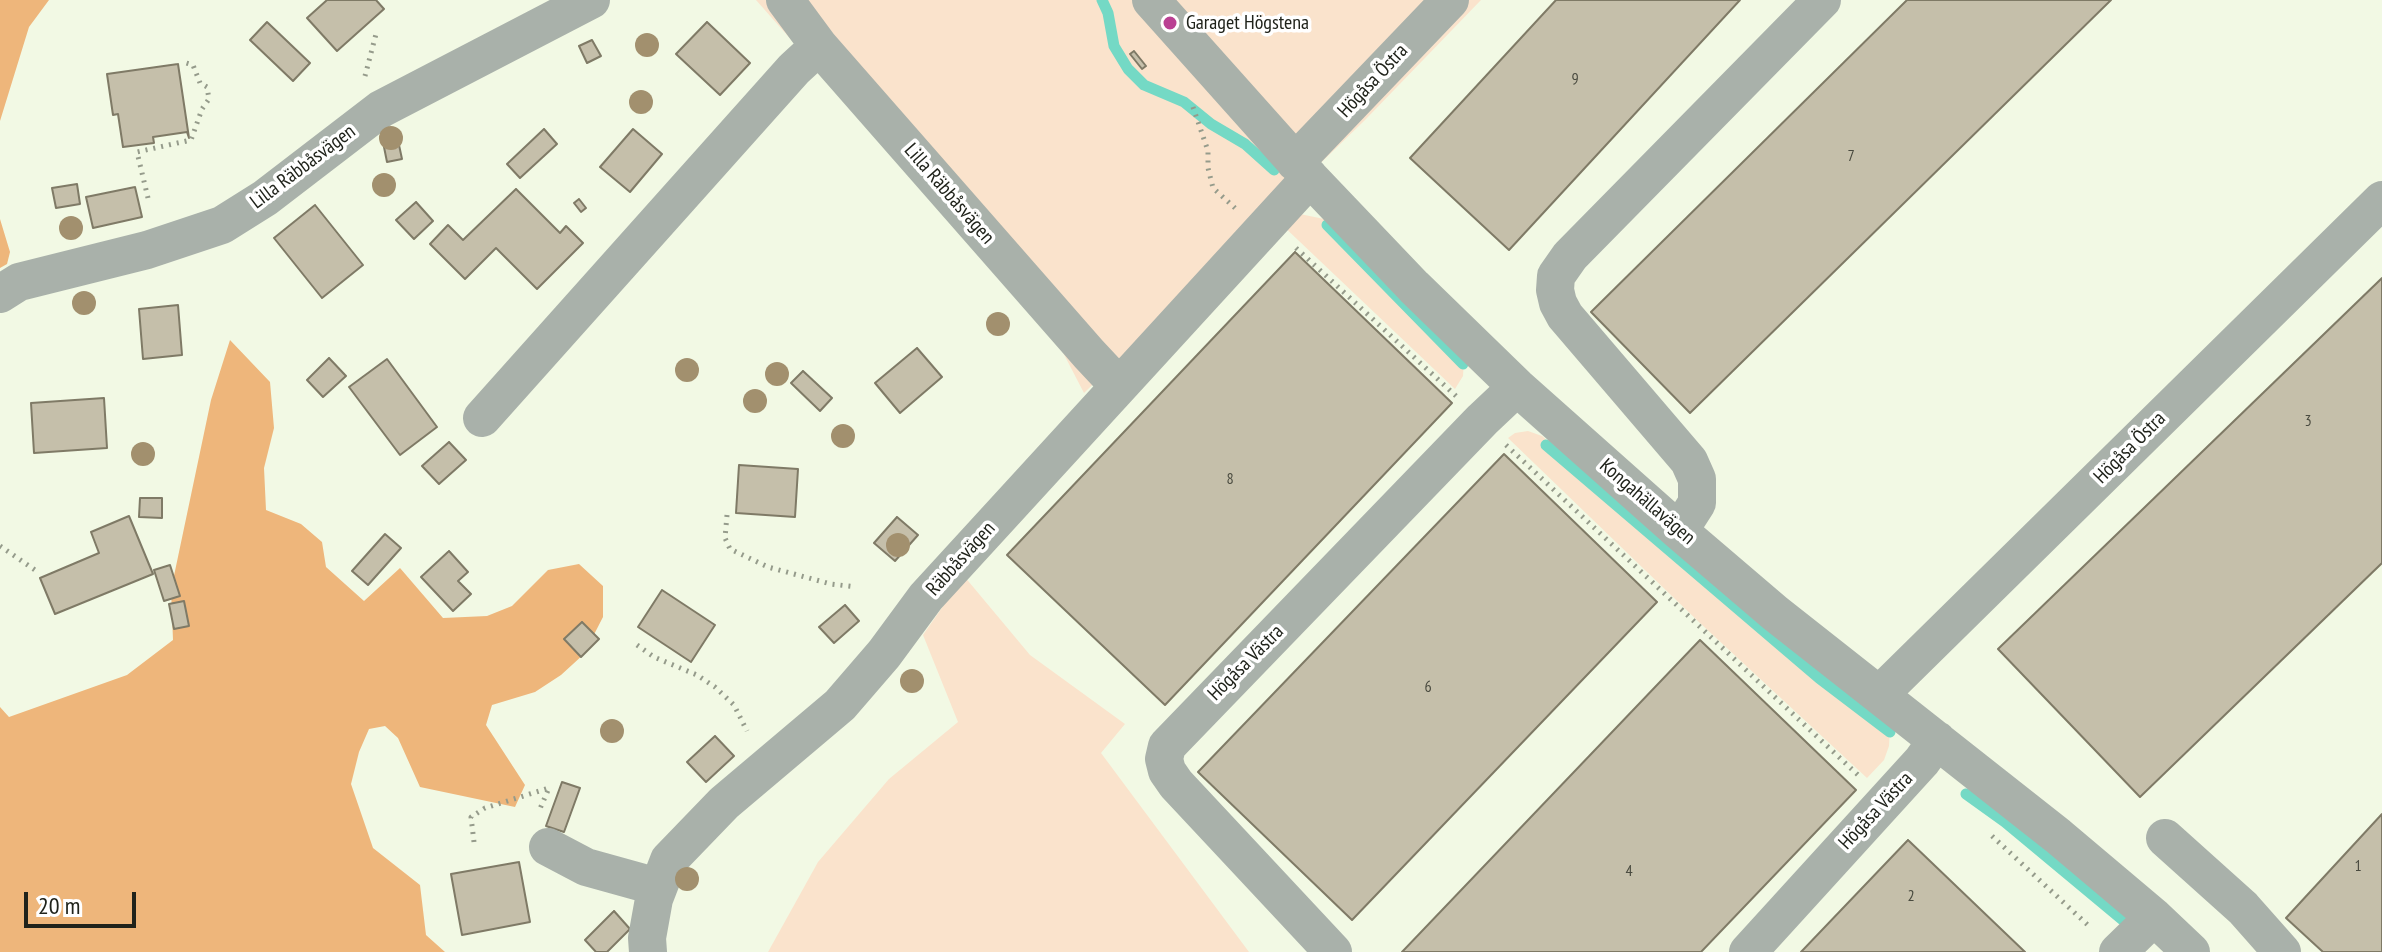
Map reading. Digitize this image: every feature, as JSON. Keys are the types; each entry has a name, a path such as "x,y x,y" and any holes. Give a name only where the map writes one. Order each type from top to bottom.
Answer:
{"street":[{"name":"Lilla Räbbåsvägen","path":"0,294 19,282 160,246 222,225 265,198 381,109 591,0"},
{"name":"Lilla Räbbåsvägen","path":"785,0 819,46 1118,385"},
{"name":"Kongahällavägen","path":"1151,0 1302,170 1414,287 1517,387 1679,531 2154,917 2191,952"},
{"name":"Högåsa Östra","path":"1302,170 1450,0"},
{"path":"1679,531 1697,503 1697,479 1689,461 1565,316 1555,290 1556,276 1570,256 1822,0"},
{"path":"482,418 794,69 819,46"},
{"name":"Räbbåsvägen","path":"648,952 647,938 654,899 669,860 724,803 840,705 884,654 926,597 1266,223 1302,170"},
{"name":"Högåsa Östra","path":"1879,695 2382,200"},
{"name":"Högåsa Västra","path":"1333,952 1176,784 1167,771 1164,759 1167,746 1517,387"},
{"name":"Högåsa Västra","path":"1748,952 1922,761 1937,740"},
{"path":"2165,838 2243,908 2282,952"},
{"path":"548,847 586,867 658,887"},
{"path":"2107,942 2154,917"}],"path":[{"path":"148,198 137,152 191,140 209,99 207,87 200,83 193,65 183,62"},
{"path":"1192,103 1208,151 1213,188 1230,205 1278,231 1885,800"},
{"path":"727,515 725,538 730,549 768,567 831,584 856,587"},
{"path":"0,546 35,570"},
{"path":"637,645 654,657 697,675 715,687 734,705 747,731"},
{"path":"474,842 471,817 485,808 549,788 536,817 548,847"},
{"path":"1984,829 2107,942"}],"shaded area":[{"path":"0,0 49,0 29,27 0,121"},
{"path":"756,0 1481,0 1365,120 1084,393 1056,339"},
{"path":"1295,213 1324,219 1464,361 1463,376 1455,389 1279,222"},
{"path":"0,219 10,252 7,264 0,268"},
{"path":"230,340 270,382 274,428 264,468 266,510 301,524 322,542 326,567 364,601 400,568 443,618 487,616 512,606 548,570 579,564 603,586 603,617 584,654 561,675 535,692 492,705 486,725 525,785 515,807 420,787 398,738 385,726 369,729 351,784 373,848 420,885 426,935 445,952 0,952 0,707 9,717 127,675 173,640 171,590 211,400"},
{"path":"1528,431 1542,436 1668,547 1890,727 1889,746 1884,760 1867,778 1508,438 1515,433"},
{"path":"964,576 1030,655 1125,724 1101,753 1249,952 768,952 818,862 889,779 958,722 923,635"}],"building":[{"path":"327,0 376,0 384,9 337,51 307,18"},
{"path":"1556,0 1740,0 1509,250 1410,158"},
{"path":"1907,0 2111,0 1690,413 1591,312"},
{"path":"267,22 310,63 293,81 250,40"},
{"path":"707,22 750,63 720,95 676,54"},
{"path":"592,40 601,56 587,63 579,46"},
{"path":"1134,51 1146,66 1142,69 1130,54"},
{"path":"178,64 189,138 187,132 153,137 154,143 123,147 118,114 113,115 107,74"},
{"path":"544,129 557,144 520,178 507,164"},
{"path":"633,129 662,154 630,192 600,167"},
{"path":"399,145 402,159 387,162 384,147"},
{"path":"77,184 80,204 56,208 52,188"},
{"path":"135,187 142,217 93,228 86,197"},
{"path":"516,189 560,233 566,226 583,243 537,289 496,248 465,279 430,244 448,225 463,240"},
{"path":"579,199 586,208 581,212 574,203"},
{"path":"416,202 433,221 414,239 396,220"},
{"path":"315,205 363,265 322,298 274,238"},
{"path":"1295,252 1452,403 1165,705 1007,555"},
{"path":"2382,278 2382,563 2140,797 1998,649"},
{"path":"178,305 182,355 143,359 139,309"},
{"path":"917,348 942,377 900,413 875,383"},
{"path":"329,358 346,376 323,397 307,380"},
{"path":"387,359 437,427 400,455 349,387"},
{"path":"803,371 832,398 820,411 791,383"},
{"path":"104,398 107,448 34,453 31,403"},
{"path":"449,442 466,460 439,484 422,466"},
{"path":"1504,454 1657,602 1352,920 1198,772"},
{"path":"739,465 798,469 795,517 736,513"},
{"path":"140,498 162,498 162,518 139,517"},
{"path":"129,516 153,574 55,614 40,578 99,553 91,532"},
{"path":"897,517 918,535 895,561 874,543"},
{"path":"385,534 401,548 368,585 352,571"},
{"path":"449,551 468,572 458,581 471,594 453,611 421,577"},
{"path":"170,565 180,596 164,601 154,570"},
{"path":"662,590 715,625 691,662 638,627"},
{"path":"184,601 189,626 174,629 169,604"},
{"path":"845,605 859,621 834,643 819,627"},
{"path":"582,622 599,639 581,657 564,639"},
{"path":"1700,640 1856,790 1701,952 1402,952"},
{"path":"715,736 734,756 706,782 687,762"},
{"path":"562,782 580,788 564,832 546,826"},
{"path":"2382,814 2382,952 2323,952 2286,918"},
{"path":"1908,840 2025,952 1801,952"},
{"path":"519,862 530,922 462,935 451,874"},
{"path":"614,911 630,929 607,952 596,952 585,940"}],"waterway":[{"path":"1102,0 1108,13 1114,46 1128,69 1144,85 1184,102 1211,124 1245,144 1274,170"},
{"path":"1327,225 1463,364"},
{"path":"1546,445 1819,678 1890,732"},
{"path":"1966,794 2005,822 2130,926"}],"place":[{"name":"Garaget Högstena","path":"1170,23"}]}
